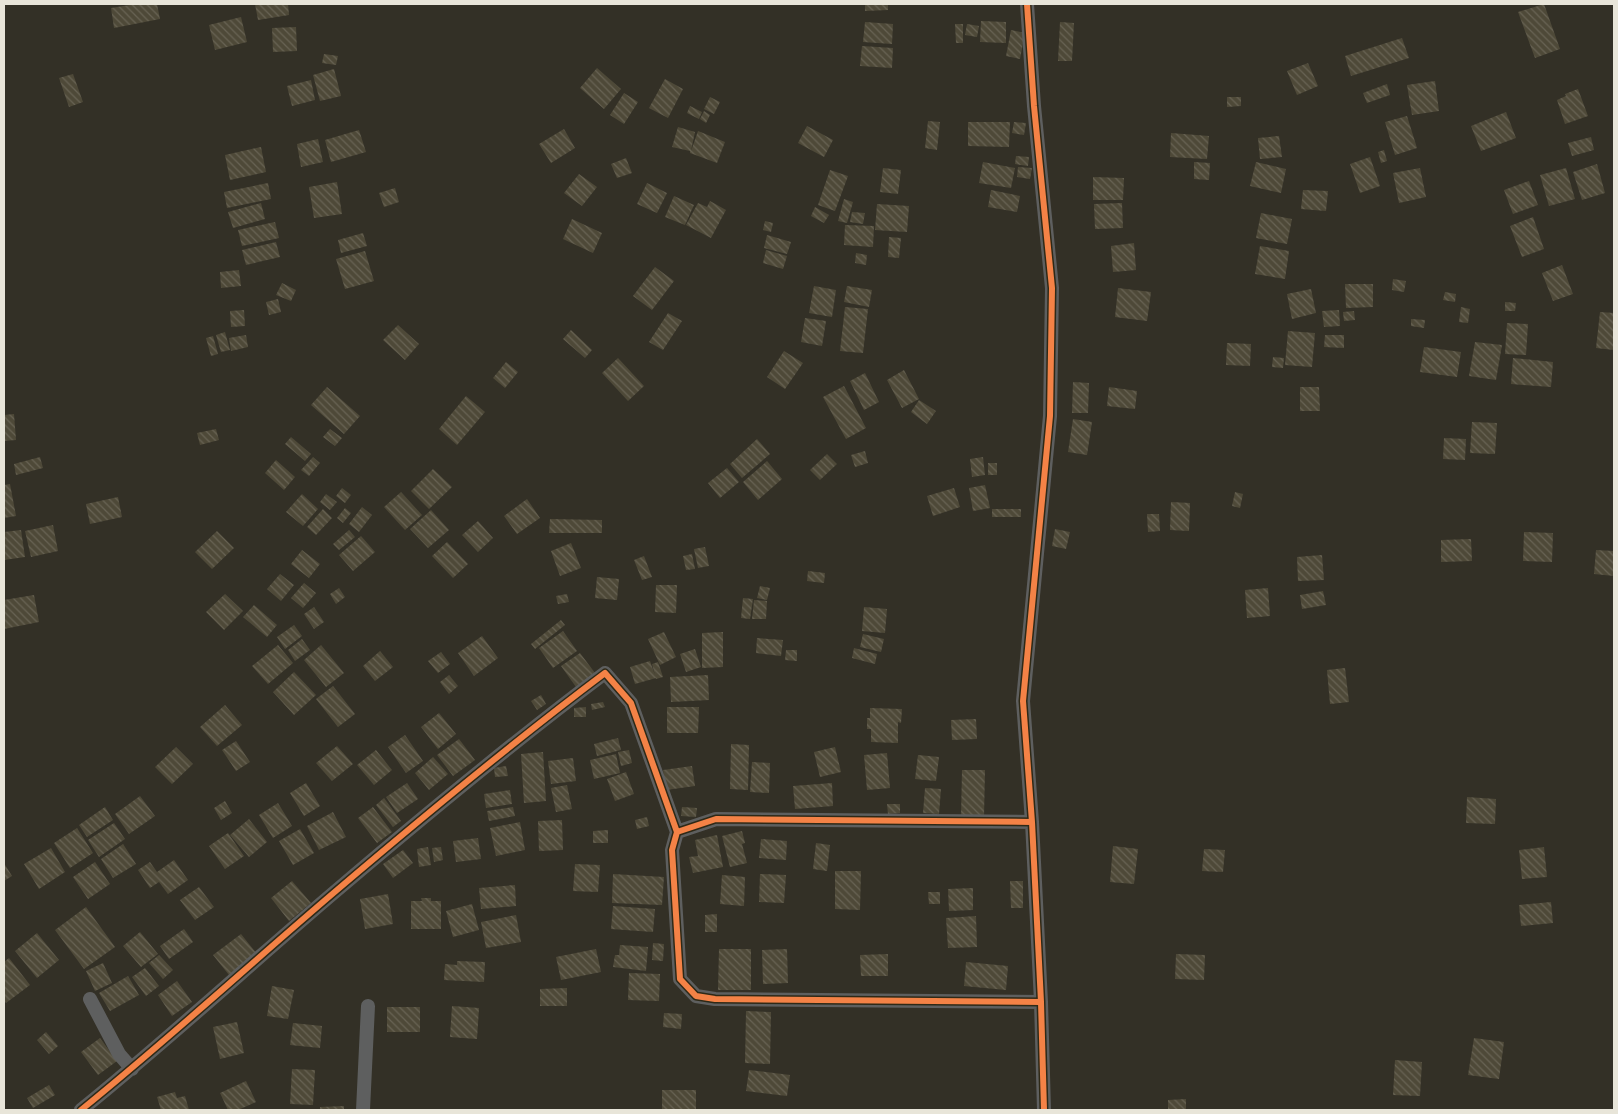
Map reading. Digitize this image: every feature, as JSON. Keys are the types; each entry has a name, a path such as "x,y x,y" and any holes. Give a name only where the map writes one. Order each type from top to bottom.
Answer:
{"street":[{"path":"1027,4 1034,106 1052,288 1050,416 1023,700 1032,822 1044,1110"},
{"path":"81,1110 132,1069 338,890 548,715 605,673 631,703 677,832 672,850 680,979 696,996 715,999 1041,1002"},
{"path":"677,832 716,819 1032,822"},
{"path":"90,999 119,1054 132,1069"},
{"path":"363,1110 368,1006"}],"building":[{"path":"136,4 157,4 160,19 114,28 111,8"},
{"path":"255,4 288,4 289,15 258,20"},
{"path":"865,4 888,4 888,10 865,11"},
{"path":"1544,4 1560,49 1535,58 1518,12"},
{"path":"241,17 247,42 215,50 209,25"},
{"path":"981,21 1006,22 1006,43 980,42"},
{"path":"865,22 893,24 892,44 863,42"},
{"path":"1060,22 1074,23 1072,61 1058,61"},
{"path":"955,24 963,24 963,43 956,43"},
{"path":"967,24 979,26 977,37 965,35"},
{"path":"296,27 297,51 273,52 272,28"},
{"path":"1011,30 1025,33 1020,59 1006,56"},
{"path":"1402,38 1409,58 1351,76 1345,56"},
{"path":"862,46 893,48 892,68 860,66"},
{"path":"324,54 338,56 336,65 322,63"},
{"path":"1308,63 1318,86 1297,95 1287,71"},
{"path":"597,68 621,89 604,109 580,88"},
{"path":"334,69 341,96 320,101 313,75"},
{"path":"73,74 83,102 69,107 59,78"},
{"path":"665,79 683,89 668,118 649,108"},
{"path":"311,80 315,100 292,106 287,86"},
{"path":"1435,81 1439,111 1412,115 1407,85"},
{"path":"1387,84 1390,95 1367,103 1363,93"},
{"path":"1578,89 1588,116 1565,124 1557,100 1566,96 1565,94"},
{"path":"624,93 638,102 624,124 610,115"},
{"path":"710,97 720,102 714,114 704,109"},
{"path":"1227,97 1241,97 1241,106 1227,107"},
{"path":"690,106 702,112 699,119 687,113"},
{"path":"704,111 710,115 706,123 700,119"},
{"path":"1506,112 1516,138 1481,151 1471,126"},
{"path":"1407,116 1417,148 1395,155 1385,122"},
{"path":"928,121 940,122 937,150 925,148"},
{"path":"968,122 1010,122 1009,147 968,146"},
{"path":"1014,122 1026,123 1024,135 1012,133"},
{"path":"807,126 833,140 824,157 798,143"},
{"path":"678,127 695,132 691,151 698,131 725,142 717,163 690,153 690,151 672,147"},
{"path":"564,129 575,148 551,163 539,144"},
{"path":"359,130 366,152 331,162 325,140"},
{"path":"1171,133 1209,136 1207,159 1170,157"},
{"path":"1279,136 1282,157 1260,159 1258,138"},
{"path":"1591,137 1594,150 1572,156 1568,143"},
{"path":"318,139 323,162 301,167 297,144"},
{"path":"261,147 266,172 230,180 225,155"},
{"path":"1384,150 1387,161 1381,163 1378,152"},
{"path":"1016,156 1029,157 1028,166 1015,164"},
{"path":"1370,157 1380,186 1360,193 1350,164"},
{"path":"626,158 632,173 617,178 611,164"},
{"path":"983,162 1015,168 1011,188 979,183"},
{"path":"1194,162 1210,163 1209,180 1194,179"},
{"path":"1256,162 1286,169 1281,193 1250,186"},
{"path":"1597,164 1605,193 1582,200 1573,172"},
{"path":"1018,167 1032,168 1030,179 1017,177"},
{"path":"883,168 901,170 898,194 880,192"},
{"path":"1420,168 1426,197 1399,203 1393,173"},
{"path":"1566,168 1575,199 1549,206 1540,175"},
{"path":"830,170 848,176 835,211 818,205"},
{"path":"579,174 597,187 582,206 564,193"},
{"path":"1093,177 1124,178 1123,200 1093,200"},
{"path":"1529,181 1538,205 1513,214 1504,190"},
{"path":"337,182 342,214 314,218 309,187"},
{"path":"268,183 271,199 227,208 224,192"},
{"path":"647,183 667,193 657,213 637,204"},
{"path":"395,188 399,202 384,207 379,193"},
{"path":"991,190 1020,196 1017,212 988,207"},
{"path":"1303,190 1328,191 1326,211 1301,209"},
{"path":"674,196 694,205 685,225 665,217"},
{"path":"844,199 853,202 847,223 838,221"},
{"path":"710,201 726,210 711,238 686,225 698,203 707,207"},
{"path":"261,203 265,219 233,228 228,212"},
{"path":"1122,203 1123,228 1095,229 1094,204"},
{"path":"877,204 909,206 907,232 875,230"},
{"path":"815,207 829,215 824,223 811,216"},
{"path":"852,212 865,213 863,224 850,222"},
{"path":"1261,213 1292,219 1287,244 1256,238"},
{"path":"1533,217 1544,249 1522,257 1510,226"},
{"path":"572,219 602,233 593,253 563,239"},
{"path":"765,221 773,223 771,232 763,230"},
{"path":"275,222 279,238 242,246 238,230"},
{"path":"845,225 874,226 873,247 844,245"},
{"path":"363,233 367,246 341,253 338,240"},
{"path":"767,235 791,242 787,254 764,248"},
{"path":"889,237 901,238 899,258 888,257"},
{"path":"276,242 280,257 246,265 242,250"},
{"path":"1134,243 1136,270 1113,272 1111,246"},
{"path":"1260,246 1289,251 1285,279 1255,274"},
{"path":"766,250 787,256 783,269 763,263"},
{"path":"365,251 374,281 345,289 336,259"},
{"path":"856,253 867,255 866,265 855,263"},
{"path":"1562,265 1573,294 1553,301 1542,273"},
{"path":"655,267 674,281 652,310 633,296"},
{"path":"239,270 241,286 221,288 220,272"},
{"path":"1393,279 1406,281 1404,292 1392,290"},
{"path":"282,283 296,290 291,301 276,295"},
{"path":"1345,284 1373,284 1373,307 1346,308"},
{"path":"814,286 836,290 832,317 809,313"},
{"path":"847,286 872,290 869,307 844,302"},
{"path":"1118,288 1151,292 1147,321 1115,317"},
{"path":"1311,289 1316,313 1292,319 1287,294"},
{"path":"1445,292 1456,294 1455,302 1443,300"},
{"path":"278,299 281,312 269,315 266,302"},
{"path":"1505,302 1516,303 1515,311 1505,311"},
{"path":"845,307 868,309 863,353 840,351"},
{"path":"1461,307 1470,309 1468,323 1459,322"},
{"path":"244,310 245,326 231,327 230,311"},
{"path":"1339,310 1340,326 1324,327 1322,311"},
{"path":"1354,311 1355,320 1344,321 1343,312"},
{"path":"1600,312 1614,313 1614,350 1596,348"},
{"path":"668,313 682,321 663,350 649,342"},
{"path":"805,318 826,321 822,346 801,342"},
{"path":"1411,319 1425,320 1424,328 1411,326"},
{"path":"1507,323 1528,324 1526,355 1505,354"},
{"path":"398,325 419,344 405,360 383,340"},
{"path":"571,330 592,350 585,358 563,339"},
{"path":"1288,331 1315,333 1312,367 1285,365"},
{"path":"225,332 230,350 221,352 216,335"},
{"path":"246,335 248,347 231,351 229,338"},
{"path":"1325,335 1344,335 1344,348 1324,347"},
{"path":"213,336 218,354 211,356 206,338"},
{"path":"1475,342 1502,345 1496,380 1469,376"},
{"path":"1227,343 1251,344 1250,366 1226,365"},
{"path":"1424,347 1461,352 1457,377 1420,372"},
{"path":"784,351 803,363 785,389 767,377"},
{"path":"1273,357 1284,358 1283,368 1272,367"},
{"path":"618,358 644,386 628,401 602,373"},
{"path":"1513,358 1553,362 1551,387 1511,384"},
{"path":"506,362 518,372 505,388 493,378"},
{"path":"904,370 919,399 902,408 887,380"},
{"path":"865,373 879,402 864,410 850,381"},
{"path":"1073,382 1089,383 1088,413 1072,413"},
{"path":"844,386 866,428 846,439 823,397"},
{"path":"327,387 360,416 344,434 311,405"},
{"path":"1109,387 1137,391 1135,409 1107,406"},
{"path":"1300,387 1319,387 1320,411 1300,411"},
{"path":"466,396 485,412 457,445 439,429"},
{"path":"919,400 936,411 927,424 911,412"},
{"path":"14,414 16,440 4,441 4,415"},
{"path":"1073,419 1092,422 1087,455 1068,452"},
{"path":"1472,422 1497,423 1495,454 1470,453"},
{"path":"216,429 219,440 200,445 197,433"},
{"path":"330,429 342,438 335,446 323,437"},
{"path":"291,437 311,454 305,461 285,444"},
{"path":"1444,438 1466,439 1465,460 1443,459"},
{"path":"757,439 770,454 742,478 730,464"},
{"path":"865,451 868,463 855,467 851,455"},
{"path":"827,454 837,464 820,480 810,470"},
{"path":"40,457 43,468 16,475 14,464"},
{"path":"313,457 320,463 309,476 301,470"},
{"path":"983,457 985,475 972,477 970,459"},
{"path":"276,460 295,477 284,490 265,473"},
{"path":"767,461 782,479 758,500 743,482"},
{"path":"988,463 997,463 997,475 988,475"},
{"path":"727,468 739,482 720,498 708,483"},
{"path":"433,469 452,487 429,509 411,491"},
{"path":"10,484 16,516 4,518 4,485"},
{"path":"985,485 990,508 973,511 969,488"},
{"path":"342,488 351,495 345,503 336,496"},
{"path":"954,488 960,507 933,516 927,496"},
{"path":"401,492 422,515 405,530 384,507"},
{"path":"1235,492 1243,494 1240,508 1232,506"},
{"path":"302,494 318,509 303,526 286,512"},
{"path":"326,494 337,502 330,510 320,502"},
{"path":"118,497 122,517 90,524 86,504"},
{"path":"527,499 540,518 517,534 504,516"},
{"path":"1171,502 1190,503 1189,531 1170,530"},
{"path":"362,507 372,515 359,532 349,524"},
{"path":"345,508 351,513 343,523 337,518"},
{"path":"323,509 332,518 316,535 307,527"},
{"path":"992,509 1021,509 1021,517 992,517"},
{"path":"431,510 449,530 428,548 410,529"},
{"path":"1147,514 1159,514 1160,531 1148,532"},
{"path":"550,519 602,520 602,533 549,533"},
{"path":"478,521 493,538 478,552 462,535"},
{"path":"53,525 58,551 31,557 25,531"},
{"path":"1055,529 1070,532 1066,549 1052,546"},
{"path":"21,530 25,557 4,560 4,532"},
{"path":"349,530 355,537 339,550 333,544"},
{"path":"217,531 234,548 212,569 195,552"},
{"path":"1524,532 1553,533 1552,562 1523,561"},
{"path":"361,536 375,552 353,571 339,555"},
{"path":"1471,539 1472,561 1441,562 1441,540"},
{"path":"447,542 468,564 453,578 432,556"},
{"path":"571,543 581,568 560,576 551,551"},
{"path":"705,547 709,566 698,568 694,549"},
{"path":"302,550 320,564 309,578 291,564"},
{"path":"1596,550 1614,551 1614,576 1594,574"},
{"path":"692,554 695,569 686,570 683,556"},
{"path":"1322,555 1324,580 1298,581 1297,557"},
{"path":"644,556 652,577 642,580 634,560"},
{"path":"808,571 825,573 824,583 807,581"},
{"path":"280,574 294,585 281,601 267,589"},
{"path":"597,577 619,579 617,600 595,598"},
{"path":"304,583 316,593 303,608 291,598"},
{"path":"656,585 677,585 676,613 655,612"},
{"path":"760,586 770,588 767,600 757,598"},
{"path":"339,588 345,597 336,604 330,594"},
{"path":"1268,588 1270,616 1247,618 1245,590"},
{"path":"1323,591 1326,605 1302,609 1300,595"},
{"path":"225,594 243,611 224,630 206,612"},
{"path":"567,594 569,602 558,604 556,596"},
{"path":"34,595 39,622 4,629 4,600"},
{"path":"743,598 753,599 750,619 741,618"},
{"path":"754,600 767,601 766,619 752,619"},
{"path":"254,605 277,625 267,637 243,617"},
{"path":"314,607 324,622 314,629 304,614"},
{"path":"864,607 887,609 885,633 862,631"},
{"path":"561,620 565,625 535,649 531,644"},
{"path":"294,625 302,636 285,649 277,637"},
{"path":"563,631 577,651 553,668 539,648"},
{"path":"664,632 676,657 660,665 648,639"},
{"path":"723,632 723,667 702,668 702,633"},
{"path":"863,634 884,639 881,652 860,647"},
{"path":"482,636 498,658 474,676 458,653"},
{"path":"757,638 783,640 781,656 756,653"},
{"path":"302,639 310,650 295,661 288,650"},
{"path":"278,645 293,663 268,684 252,666"},
{"path":"321,645 344,673 326,687 304,660"},
{"path":"854,648 877,654 875,664 852,658"},
{"path":"695,649 701,667 686,672 680,654"},
{"path":"786,650 797,650 797,661 785,660"},
{"path":"380,651 393,667 375,681 363,666"},
{"path":"441,652 450,664 438,673 428,661"},
{"path":"580,653 595,673 576,687 561,666"},
{"path":"650,661 656,678 635,684 630,667"},
{"path":"658,662 663,677 656,679 652,664"},
{"path":"1345,668 1349,702 1330,704 1327,670"},
{"path":"294,672 316,695 294,715 273,692"},
{"path":"449,675 458,686 449,694 440,682"},
{"path":"708,675 709,700 671,702 670,677"},
{"path":"333,686 355,714 338,727 316,699"},
{"path":"541,695 546,704 537,710 531,701"},
{"path":"603,702 605,707 592,710 591,704"},
{"path":"225,705 242,725 217,746 200,727"},
{"path":"586,707 586,717 574,717 574,708"},
{"path":"667,707 699,707 698,733 667,733"},
{"path":"870,708 902,709 901,723 898,722 898,743 871,742 871,729 867,729 867,718 870,718"},
{"path":"439,713 456,734 438,749 421,727"},
{"path":"976,719 977,739 952,740 951,720"},
{"path":"405,735 423,761 406,773 388,747"},
{"path":"618,738 621,750 597,756 594,744"},
{"path":"459,739 475,760 453,776 437,755"},
{"path":"236,741 250,762 236,771 222,750"},
{"path":"731,744 749,745 748,790 730,789"},
{"path":"337,746 353,764 332,781 316,763"},
{"path":"176,747 193,764 172,784 155,767"},
{"path":"835,747 841,772 820,777 814,752"},
{"path":"376,750 392,770 374,785 357,765"},
{"path":"629,750 632,763 621,766 618,752"},
{"path":"543,752 546,801 524,803 521,754"},
{"path":"887,753 890,788 867,790 864,755"},
{"path":"616,754 620,773 594,779 590,760"},
{"path":"918,755 939,757 936,781 915,779"},
{"path":"433,757 448,774 429,790 415,773"},
{"path":"573,758 576,781 551,784 548,761"},
{"path":"752,762 770,763 769,793 750,792"},
{"path":"506,766 508,776 495,777 494,768"},
{"path":"692,766 695,786 666,790 663,770"},
{"path":"962,770 985,770 984,817 961,817"},
{"path":"626,772 634,794 615,801 607,779"},
{"path":"306,783 320,806 304,816 290,793"},
{"path":"407,783 418,799 397,813 386,797"},
{"path":"832,783 833,806 795,809 793,786"},
{"path":"567,785 572,809 556,812 551,788"},
{"path":"925,788 941,789 939,814 923,813"},
{"path":"510,790 512,804 486,808 484,794"},
{"path":"140,796 155,816 129,834 115,814"},
{"path":"1467,797 1496,799 1495,824 1466,823"},
{"path":"384,798 401,821 393,827 376,805"},
{"path":"225,801 232,813 221,820 214,808"},
{"path":"278,803 292,826 273,838 259,815"},
{"path":"887,804 900,804 900,813 888,814"},
{"path":"105,807 113,820 87,837 79,825"},
{"path":"373,807 392,832 377,843 358,818"},
{"path":"513,807 515,816 489,821 487,811"},
{"path":"682,807 697,808 696,817 681,816"},
{"path":"333,812 346,837 319,850 307,826"},
{"path":"647,817 649,826 637,829 635,820"},
{"path":"249,819 267,842 249,857 230,835"},
{"path":"562,820 563,850 539,851 538,821"},
{"path":"520,822 525,850 496,856 490,828"},
{"path":"114,823 125,839 99,857 88,840"},
{"path":"77,828 93,853 70,868 54,843"},
{"path":"300,829 314,853 293,865 279,841"},
{"path":"608,830 608,843 593,843 593,831"},
{"path":"742,831 745,843 742,844 747,863 730,867 722,836"},
{"path":"228,833 244,856 225,869 209,846"},
{"path":"717,835 723,867 693,873 689,857 698,856 695,840"},
{"path":"478,838 481,859 456,862 453,841"},
{"path":"761,839 787,841 786,860 759,858"},
{"path":"816,843 830,845 827,871 813,869"},
{"path":"123,844 136,864 113,878 101,859"},
{"path":"1113,846 1138,849 1134,884 1110,882"},
{"path":"428,847 431,865 419,867 417,849"},
{"path":"441,847 443,860 434,862 432,848"},
{"path":"1544,847 1547,877 1522,879 1519,850"},
{"path":"51,848 65,872 39,889 24,864"},
{"path":"1204,849 1225,850 1223,872 1202,871"},
{"path":"403,850 413,863 393,878 383,864"},
{"path":"174,860 188,880 168,894 159,882 150,888 138,870 150,862 157,872"},
{"path":"95,862 110,884 88,899 73,877"},
{"path":"4,863 12,876 4,881"},
{"path":"575,864 600,865 598,892 573,891"},
{"path":"835,871 861,871 860,910 835,909"},
{"path":"613,874 664,877 662,905 612,903"},
{"path":"760,874 786,875 784,903 759,902"},
{"path":"722,875 745,877 744,906 720,904"},
{"path":"292,881 311,903 289,921 271,898"},
{"path":"1010,881 1023,881 1023,908 1011,908"},
{"path":"515,885 516,906 481,909 479,888"},
{"path":"199,887 214,907 195,920 180,900"},
{"path":"973,888 973,910 949,911 948,889"},
{"path":"928,892 940,892 940,904 929,904"},
{"path":"388,894 393,924 365,929 360,899"},
{"path":"421,898 441,901 441,929 411,929 411,901 422,901"},
{"path":"1551,902 1553,923 1521,926 1519,905"},
{"path":"472,904 479,930 453,937 446,911"},
{"path":"613,906 655,909 653,932 611,929"},
{"path":"86,907 115,947 84,969 55,930"},
{"path":"717,914 717,932 705,932 705,915"},
{"path":"516,915 521,942 486,948 481,922"},
{"path":"976,916 977,947 948,948 946,918"},
{"path":"184,929 193,942 169,959 160,946"},
{"path":"140,932 158,954 141,967 123,946"},
{"path":"37,933 59,960 37,978 15,951"},
{"path":"241,934 257,954 229,975 213,955"},
{"path":"653,943 664,944 663,961 652,960"},
{"path":"620,945 648,947 646,971 613,967 615,955 619,955"},
{"path":"596,949 601,972 561,980 556,957"},
{"path":"719,949 751,949 751,990 718,990"},
{"path":"787,949 788,983 763,984 762,950"},
{"path":"888,954 888,976 861,976 860,955"},
{"path":"1176,954 1205,955 1204,980 1175,979"},
{"path":"159,955 173,970 163,979 149,963"},
{"path":"9,958 30,985 6,1003 4,1000 4,962"},
{"path":"457,961 485,962 484,982 444,980 445,964 457,965"},
{"path":"966,962 1008,966 1006,990 964,986"},
{"path":"103,963 112,983 95,991 86,971"},
{"path":"145,968 159,986 146,996 132,977"},
{"path":"629,973 660,974 659,1001 628,1000"},
{"path":"128,976 139,995 110,1011 99,993"},
{"path":"177,981 192,1002 172,1016 158,995"},
{"path":"272,986 294,990 288,1019 267,1016"},
{"path":"567,988 567,1006 540,1006 540,989"},
{"path":"452,1006 479,1008 477,1039 450,1037"},
{"path":"387,1007 420,1007 420,1032 387,1032"},
{"path":"746,1011 771,1012 770,1064 745,1063"},
{"path":"664,1013 682,1014 681,1029 663,1027"},
{"path":"237,1022 244,1053 220,1059 213,1027"},
{"path":"293,1023 322,1026 320,1048 290,1045"},
{"path":"46,1032 58,1046 49,1054 37,1040"},
{"path":"100,1038 117,1061 98,1075 81,1052"},
{"path":"1474,1038 1504,1042 1499,1079 1468,1075"},
{"path":"1395,1060 1422,1062 1420,1096 1393,1095"},
{"path":"292,1069 315,1070 313,1105 290,1104"},
{"path":"749,1070 790,1075 787,1096 746,1091"},
{"path":"246,1081 256,1102 238,1110 228,1110 220,1093"},
{"path":"49,1085 55,1095 33,1108 27,1098"},
{"path":"662,1090 696,1090 696,1110 662,1110"},
{"path":"175,1092 177,1098 185,1096 189,1110 161,1110 157,1097"},
{"path":"1186,1099 1186,1110 1168,1110 1168,1100"},
{"path":"344,1106 344,1110 320,1110 320,1107"}],"cycle path":[{"path":"1027,4 1034,106 1052,288 1050,416 1023,701 1032,822 1044,1110"},
{"path":"81,1110 403,835 503,752 605,673 631,703 677,832"},
{"path":"1032,822 716,819 677,832 672,850 680,979 696,996 715,999 1041,1002"}]}
